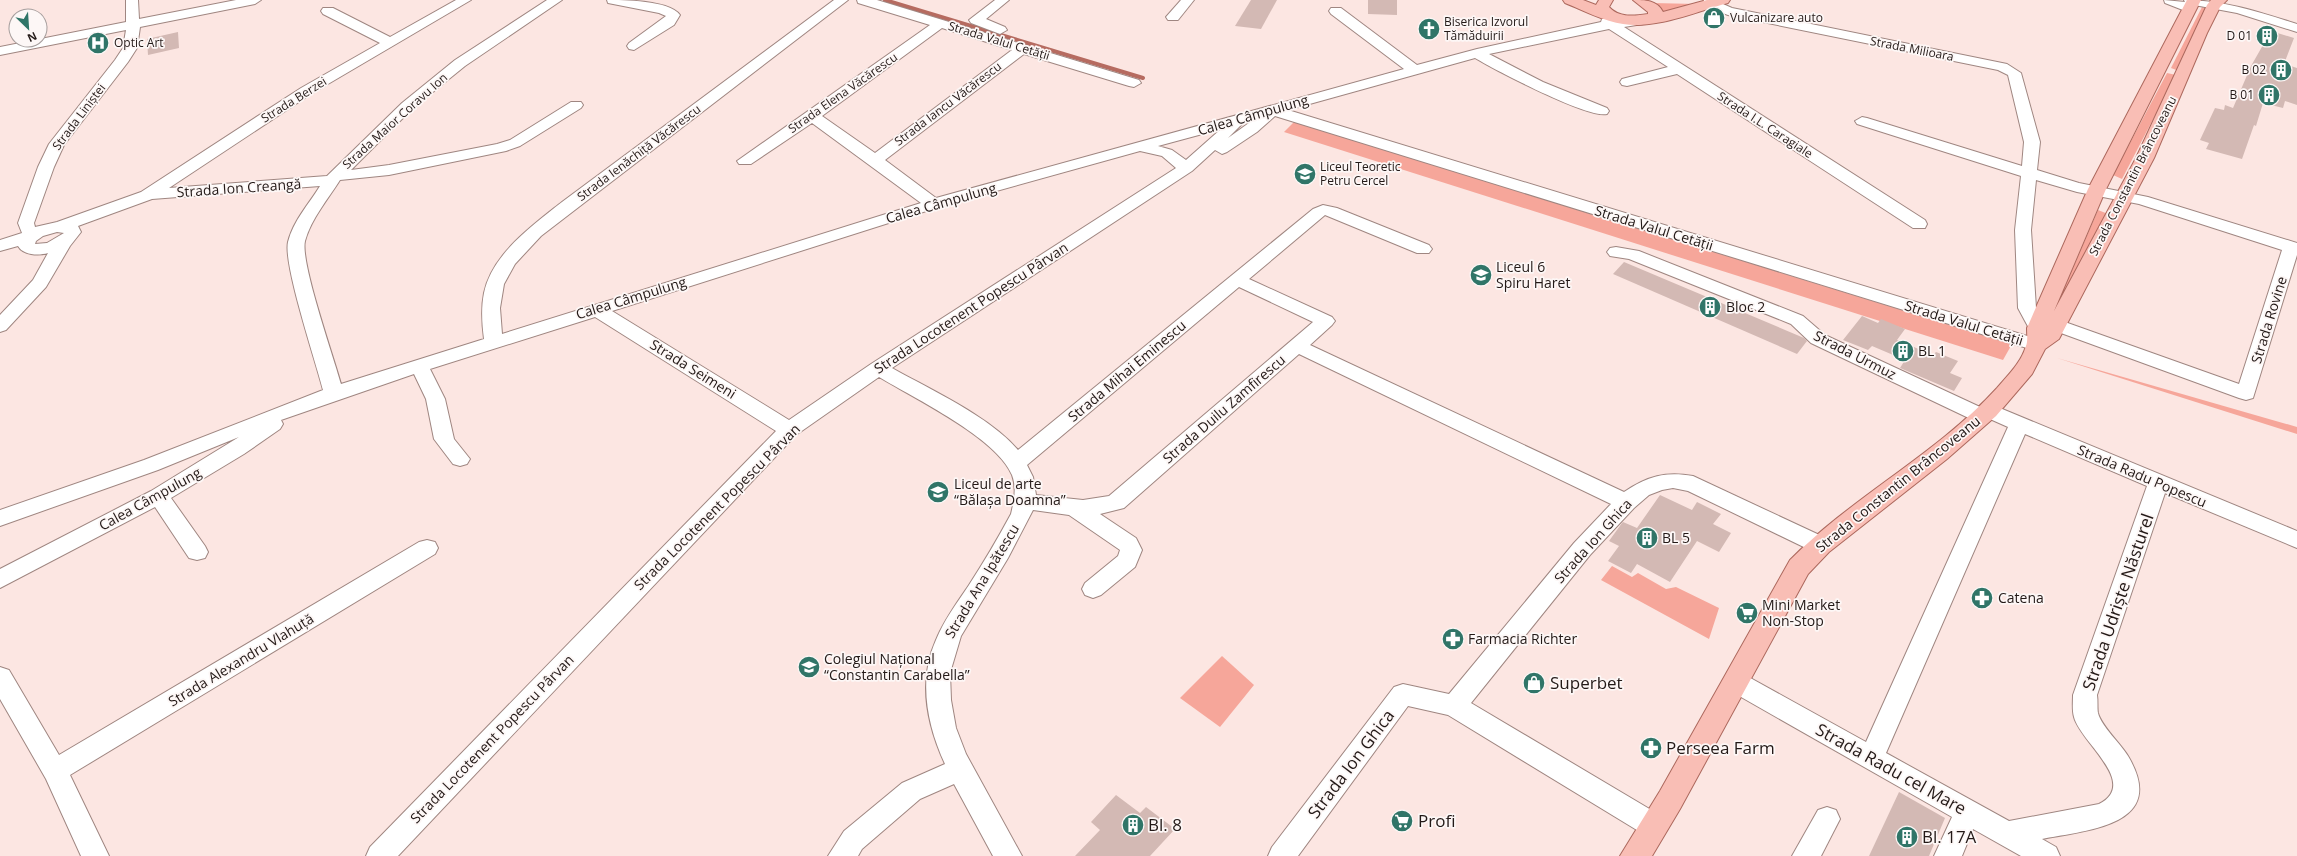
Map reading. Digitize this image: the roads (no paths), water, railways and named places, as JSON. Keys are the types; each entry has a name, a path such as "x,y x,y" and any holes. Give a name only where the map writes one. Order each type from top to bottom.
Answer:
{"main road":[{"path":"1570,0 1605,17 1638,21 1713,1"},
{"path":"1640,0 1655,10 1656,14 1653,18"},
{"path":"1689,0 1713,1"},
{"name":"Strada Constantin Brâncoveanu","path":"2043,333 2097,189 2191,2"},
{"name":"Strada Constantin Brâncoveanu","path":"1635,856 1654,826 1736,682 1794,574 1820,545 1939,453 1985,413 2025,368 2043,333 2125,196 2145,158 2217,3"},
{"path":"2159,68 2183,74"}],"street":[{"name":"Strada Liniștei","path":"31,241 26,223 50,157 57,144 126,54 131,42 133,25 132,0"},
{"path":"0,51 255,0"},
{"name":"Strada Berzei","path":"31,241 47,229 66,234 147,195 306,91 465,0"},
{"name":"Strada Maior Coravu Ion","path":"334,393 298,266 296,244 302,226 333,179 378,133 440,78 556,0"},
{"path":"614,0 663,10 673,15 669,22 634,46"},
{"name":"Strada Ienăchiță Văcărescu","path":"493,341 490,307 497,281 508,261 524,244 571,204 842,0"},
{"name":"Strada Valul Cetății","path":"863,0 1134,83"},
{"name":"Strada Valul Cetății","path":"1003,0 976,20 979,23 988,26 1117,64"},
{"path":"1173,17 1188,0"},
{"path":"2170,0 2217,3 2297,28"},
{"name":"Strada Milioara","path":"1713,1 1728,11 2010,69 2014,73 2031,133 2032,142 2024,212 2025,284 2027,308 2043,333"},
{"path":"328,11 390,43"},
{"path":"1336,11 1415,70"},
{"name":"Calea Câmpulung","path":"0,518 183,453 293,408 334,393 493,341 933,204 1605,17"},
{"name":"Strada I.L. Caragiale","path":"1605,17 1678,69 1919,224"},
{"name":"Strada Elena Văcărescu","path":"745,161 812,116 941,23"},
{"name":"Strada Iancu Văcărescu","path":"875,160 1022,49"},
{"path":"1477,53 1515,75 1602,111"},
{"path":"1627,82 1678,69"},
{"name":"Strada Maior Coravu Ion","path":"333,179 389,170 501,148 515,143 576,105"},
{"path":"1141,147 1167,153 1186,168 1210,156 1240,137 1272,110"},
{"name":"Strada Valul Cetății","path":"1272,110 2246,393"},
{"path":"812,116 875,160 933,204"},
{"name":"Strada Locotenent Popescu Pârvan","path":"380,856 789,430 878,368 1186,168 1240,119"},
{"path":"1862,121 1903,136 2028,173 2077,187 2097,189 2125,196 2294,248"},
{"name":"Strada Ion Creangă","path":"147,195 333,179"},
{"name":"Strada Mihai Eminescu","path":"1017,462 1323,210 1331,211 1422,249"},
{"path":"0,326 32,293 66,234"},
{"path":"31,241 47,268"},
{"name":"Strada Rovine","path":"2246,393 2294,248"},
{"name":"Strada Urmuz","path":"1616,252 1662,267 1797,320 1818,339 1985,413"},
{"name":"Strada Duilu Zamfirescu","path":"1027,501 1075,508 1103,506 1116,502 1326,320 1238,280"},
{"name":"Strada Seimeni","path":"596,309 789,430"},
{"path":"1297,346 1626,502"},
{"path":"418,365 434,395 442,437 449,448 460,459"},
{"path":"878,368 995,438 1017,462 1024,480 1027,501"},
{"name":"Calea Câmpulung","path":"0,579 158,496 237,449 267,429 293,408"},
{"name":"Strada Radu Popescu","path":"1985,413 2019,425 2297,540"},
{"path":"1871,758 2019,425"},
{"name":"Strada Ion Ghica","path":"1454,706 1582,549 1626,502 1642,490 1673,480 1693,484 1820,545"},
{"name":"Strada Udriște Năsturel","path":"2006,834 2103,815 2119,807 2126,797 2127,783 2119,764 2086,717 2085,695 2158,483"},
{"path":"158,496 198,552"},
{"name":"Strada Ana Ipătescu","path":"1008,856 960,769 947,739 938,697 938,669 946,644 996,561 1022,514 1027,501"},
{"path":"1075,508 1128,544 1131,550 1127,561 1093,589"},
{"name":"Strada Alexandru Vlahuță","path":"55,771 427,548"},
{"path":"0,677 55,771 95,856"},
{"name":"Strada Radu cel Mare","path":"1736,682 2046,856"},
{"name":"Strada Ion Ghica","path":"1282,856 1403,694 1454,706 1654,826"},
{"path":"842,856 853,840 911,791 960,769"},
{"path":"1948,856 1967,812"},
{"path":"1806,856 1827,819"}],"waterway":[{"path":"885,0 1143,78"}],"place":[{"name":"Vulcanizare auto","path":"1714,18"},
{"name":"Biserica Izvorul Tămăduirii","path":"1429,29"},
{"name":"D 01","path":"2267,36"},
{"name":"Optic Art","path":"98,43"},
{"name":"B 02","path":"2281,70"},
{"name":"B 01","path":"2269,95"},
{"name":"Liceul Teoretic Petru Cercel","path":"1305,174"},
{"name":"Liceul 6 Spiru Haret","path":"1481,275"},
{"name":"Bloc 2","path":"1710,307"},
{"name":"BL 1","path":"1903,351"},
{"name":"Liceul de arte “Bălașa Doamna”","path":"938,492"},
{"name":"BL 5","path":"1647,538"},
{"name":"Catena","path":"1982,598"},
{"name":"Mini Market Non-Stop","path":"1747,613"},
{"name":"Farmacia Richter","path":"1453,639"},
{"name":"Colegiul Național “Constantin Carabella”","path":"809,667"},
{"name":"Superbet","path":"1534,683"},
{"name":"Perseea Farm","path":"1651,748"},
{"name":"Profi","path":"1402,821"},
{"name":"Bl. 8","path":"1133,825"},
{"name":"Bl. 17A","path":"1907,837"}]}
